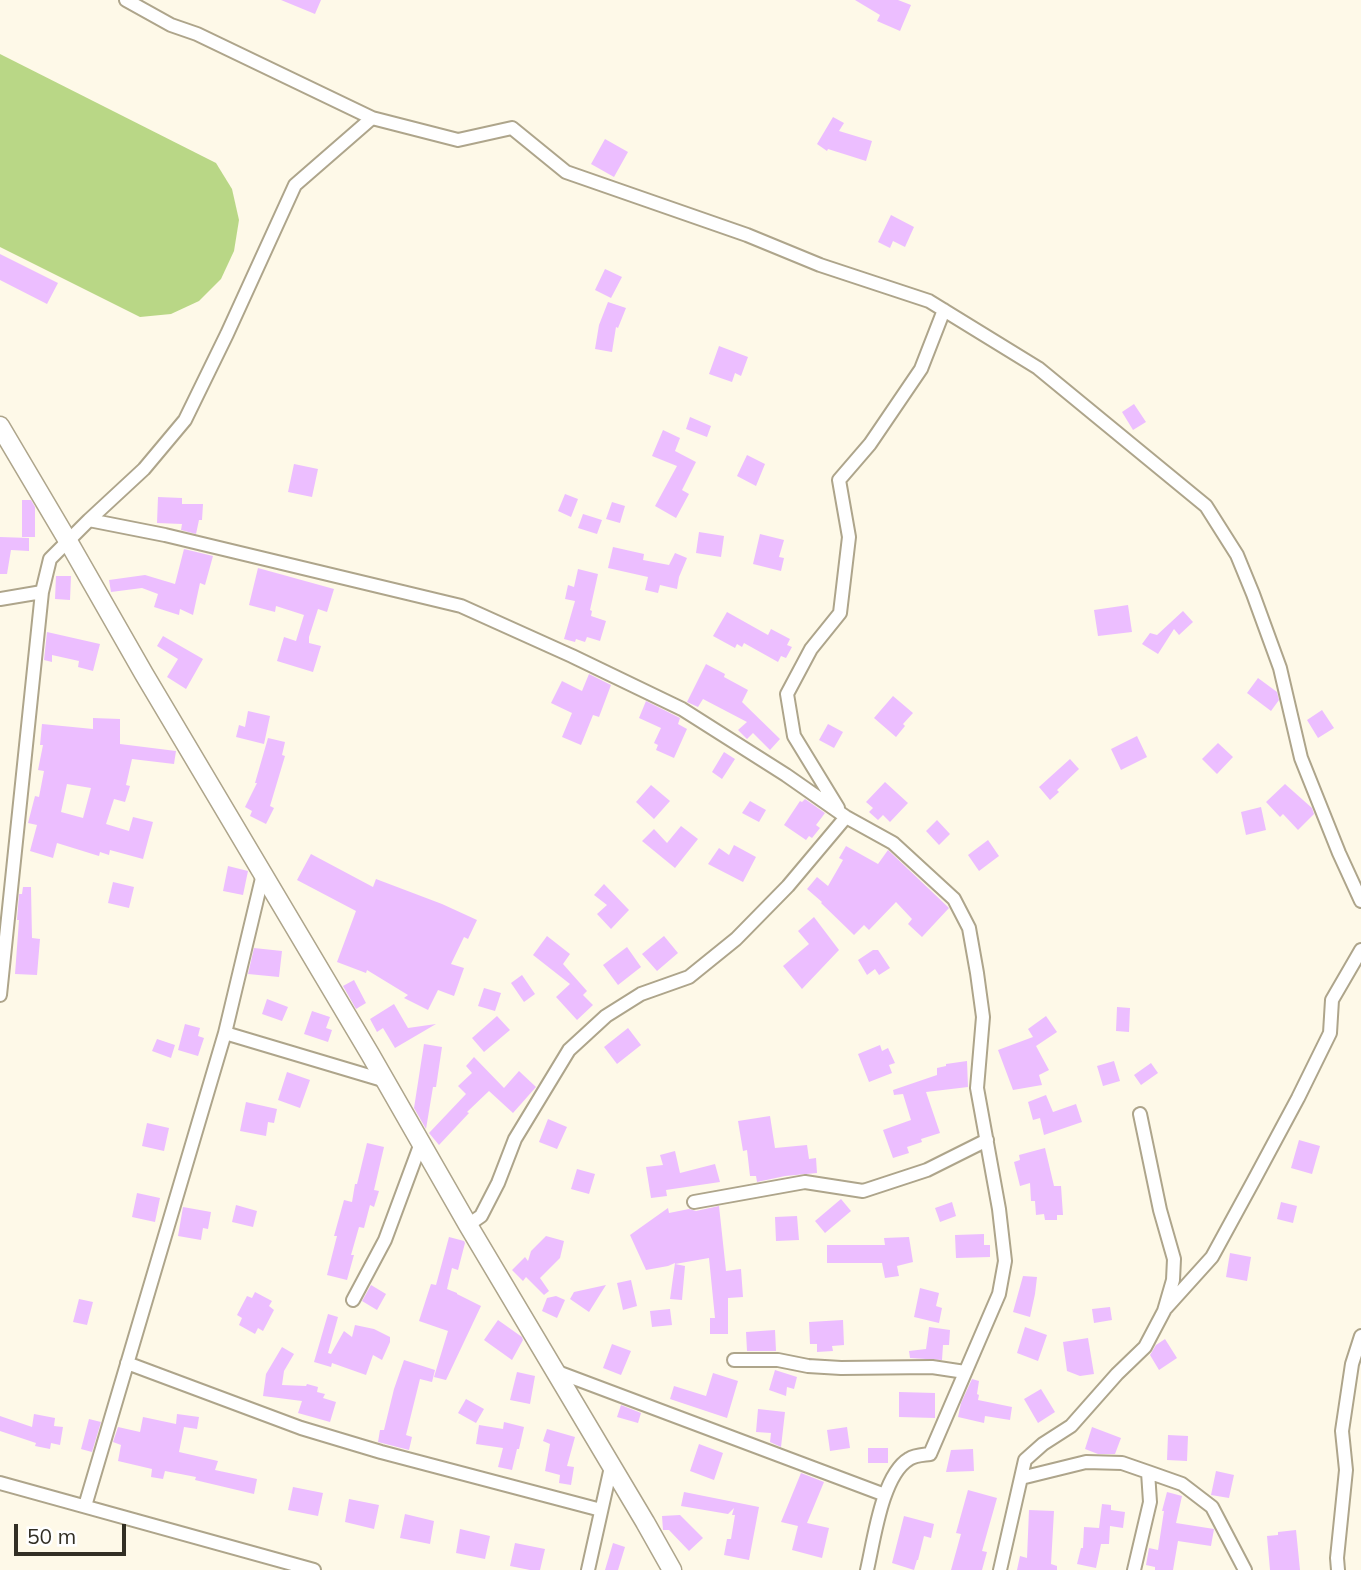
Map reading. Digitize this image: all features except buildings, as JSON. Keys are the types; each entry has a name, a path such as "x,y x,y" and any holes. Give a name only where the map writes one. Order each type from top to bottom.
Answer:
{"main road":[{"path":"0,426 672,1570"}],"street":[{"path":"126,0 172,25 197,34 372,118 458,140 512,128 566,172 747,235 820,265 929,301 1038,368 1206,506 1237,555 1280,668 1301,758 1361,901"},
{"path":"0,995 43,592 50,559 144,469 185,420 295,185 372,118"},
{"path":"844,816 794,736 787,694 811,649 840,613 849,537 839,480 870,444 921,369 944,310"},
{"path":"89,520 165,535 461,606 682,709 786,775 844,816 893,843 954,899 969,928 983,1017 978,1088 1005,1261 999,1294 930,1454 912,1457 897,1468 885,1495 868,1569"},
{"path":"0,599 43,592"},
{"path":"468,1226 481,1216 498,1183 515,1139 569,1049 606,1016 640,994 689,977 736,939 788,886 844,816"},
{"path":"85,1506 225,1032 262,874"},
{"path":"1164,1311 1212,1257 1298,1098 1330,1032 1332,1000 1361,950"},
{"path":"225,1032 386,1081"},
{"path":"1000,1570 1025,1460 1043,1444 1071,1426 1145,1347 1164,1311 1173,1280 1174,1259 1160,1210 1140,1114"},
{"path":"694,1202 805,1182 863,1191 927,1170 987,1140"},
{"path":"353,1300 386,1240 421,1143"},
{"path":"1338,1570 1346,1470 1342,1431 1352,1364 1361,1336"},
{"path":"734,1360 778,1360 808,1366 841,1368 932,1367 965,1372"},
{"path":"127,1363 301,1428 601,1510"},
{"path":"554,1371 885,1495"},
{"path":"1021,1478 1086,1462 1122,1463 1182,1484 1212,1507 1245,1570"},
{"path":"587,1570 611,1466"},
{"path":"1134,1570 1150,1502 1148,1472"},
{"path":"0,1483 314,1570"}],"green space":[{"path":"0,54 216,163 232,189 239,220 234,251 221,279 199,301 171,314 140,317 0,247"}]}
